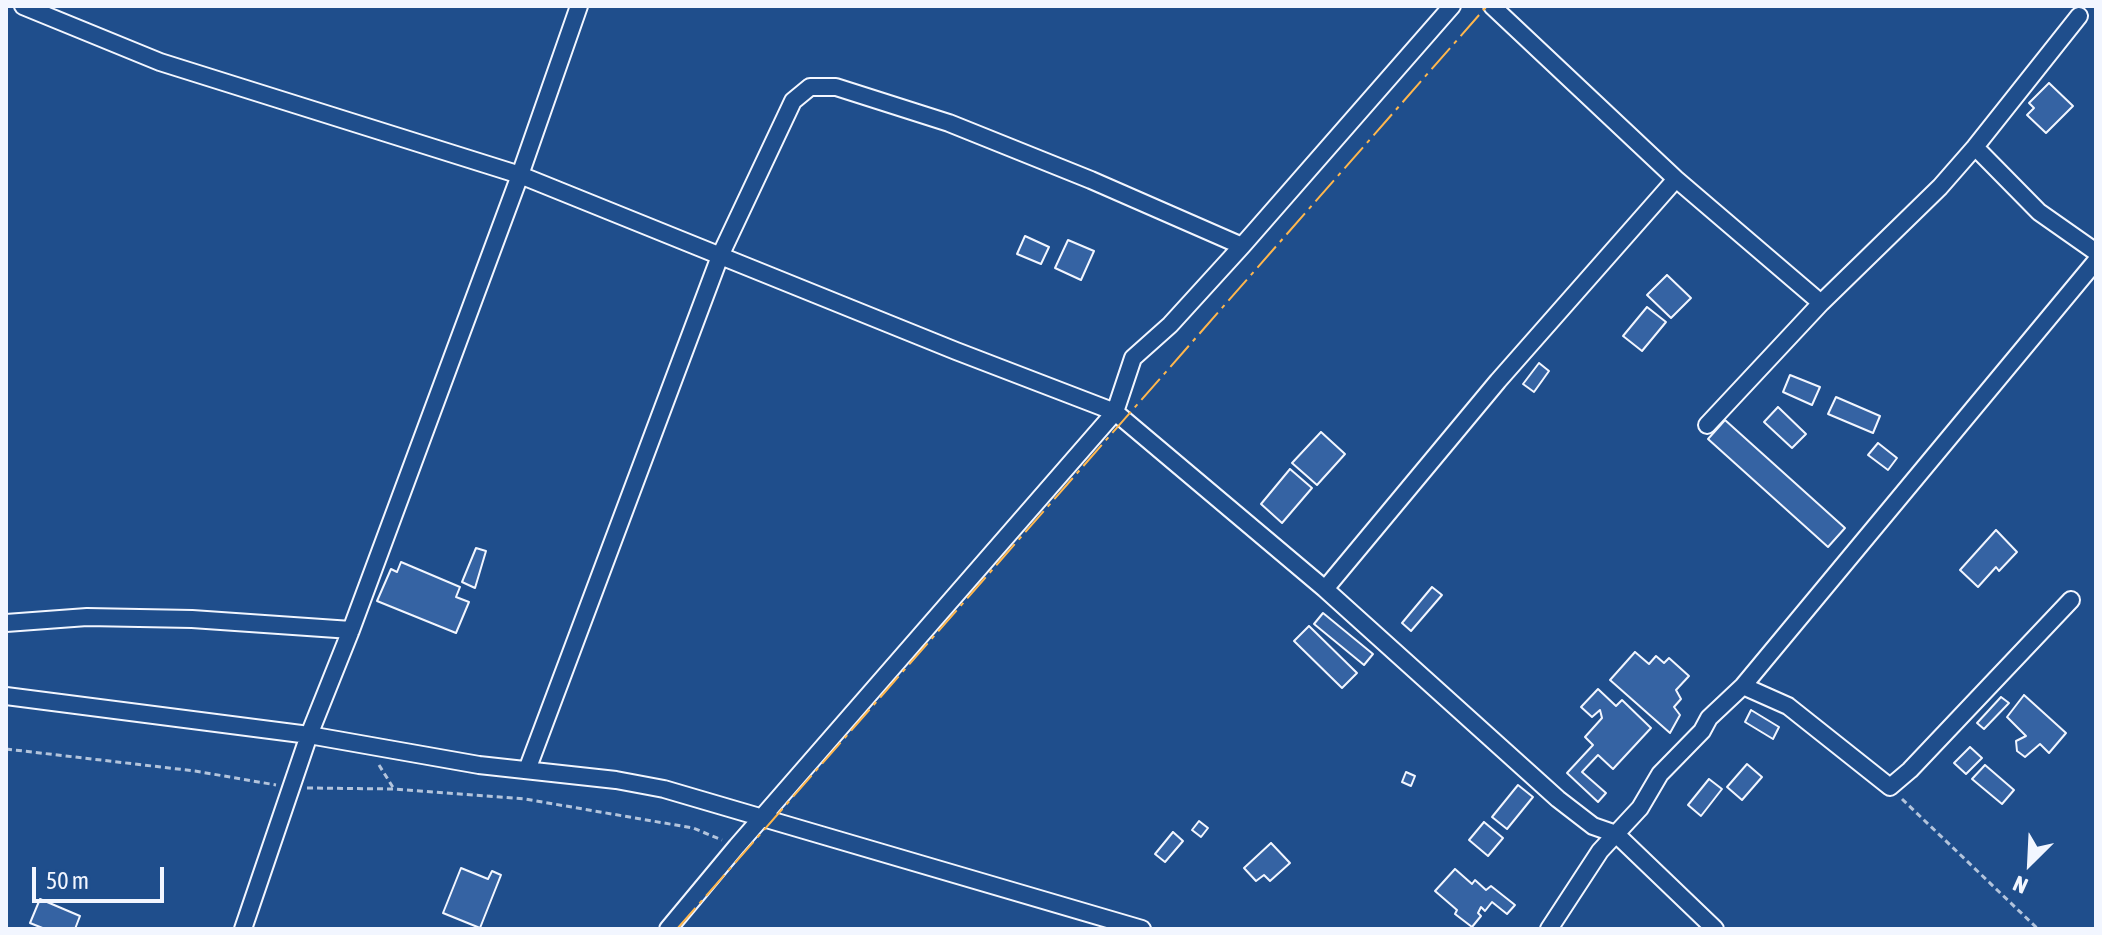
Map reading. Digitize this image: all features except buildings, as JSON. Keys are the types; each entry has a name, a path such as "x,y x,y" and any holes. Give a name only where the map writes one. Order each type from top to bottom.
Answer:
{"street":[{"path":"23,6 160,62 520,175 1115,412 1325,589 1558,799 1593,826 1616,834 1715,929"},
{"path":"243,929 309,735 520,175 579,6"},
{"path":"668,929 1115,412 1133,358 1170,325 1242,246 1452,6"},
{"path":"1492,6 1676,179 1821,303"},
{"path":"1707,425 1821,303 1940,187 2079,16"},
{"path":"527,770 720,256 793,101 810,87 836,87 949,123 1091,180 1242,246"},
{"path":"1975,147 2039,212 2096,252"},
{"path":"1325,589 1498,381 1676,179"},
{"path":"1549,929 1600,851 1640,808 1660,774 1702,731 1709,718 1743,686 2096,261"},
{"path":"1743,686 1788,706 1890,787 1910,770 2071,600"},
{"path":"6,623 87,617 192,619 351,630"},
{"path":"6,696 309,735 664,789 1142,929"}],"path":[{"path":"367,746 394,789"},
{"path":"6,749 195,771 291,788 394,789 525,799 693,828 737,846"},
{"path":"1890,787 2038,929"}],"power":[{"path":"677,929 1487,6"}]}
